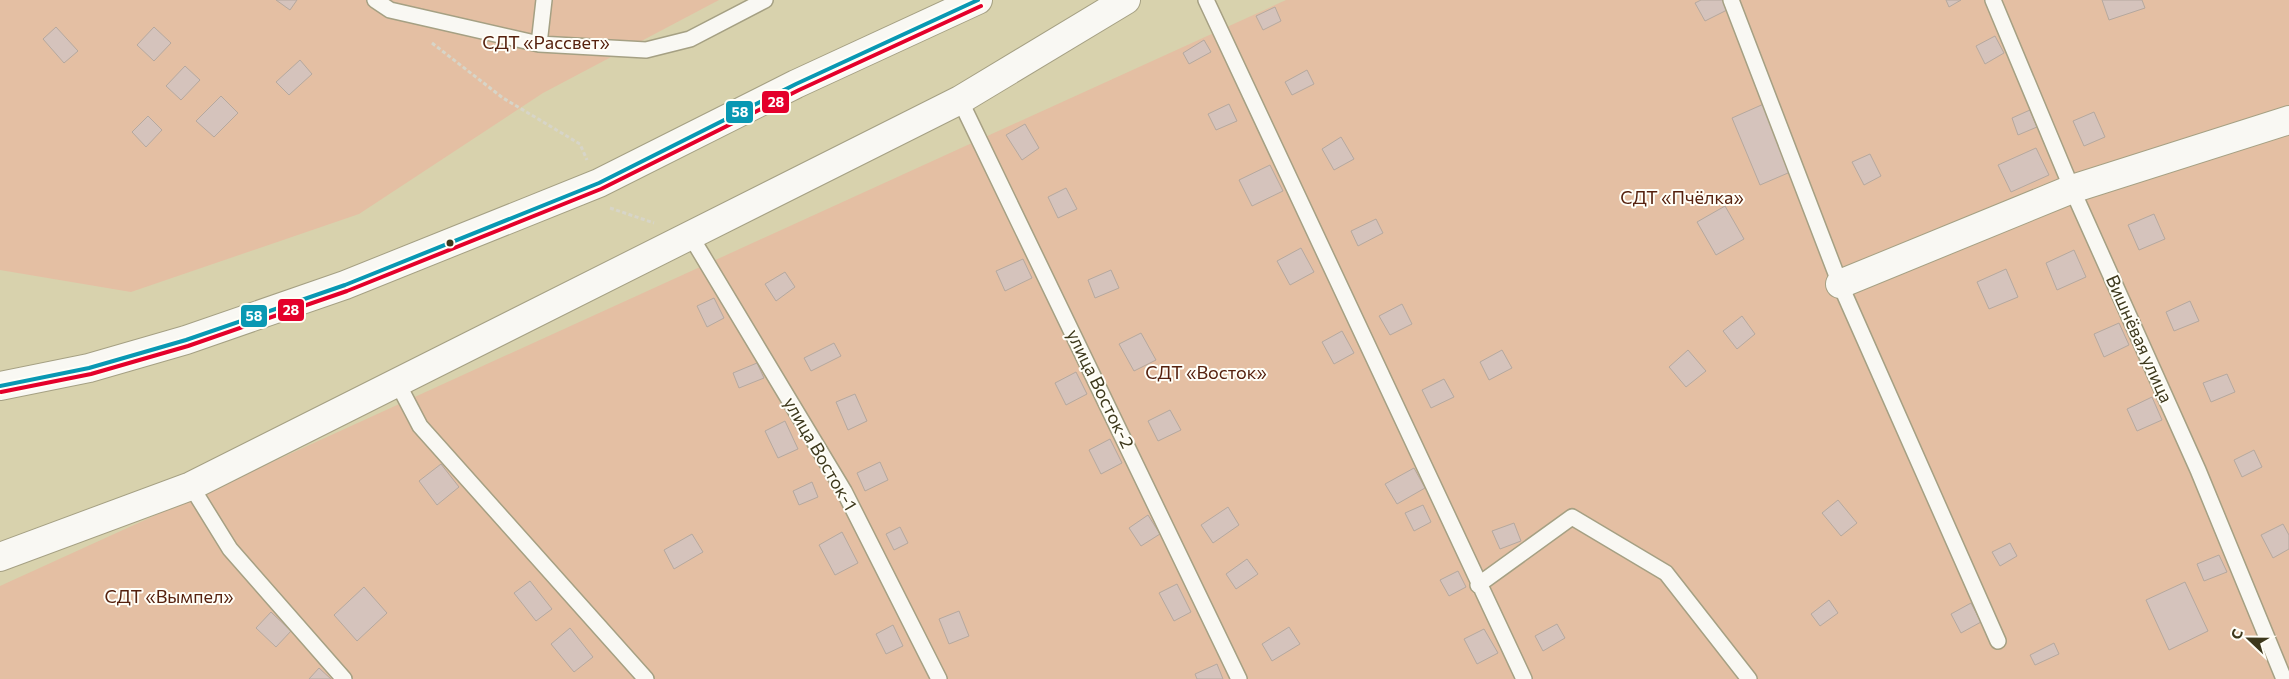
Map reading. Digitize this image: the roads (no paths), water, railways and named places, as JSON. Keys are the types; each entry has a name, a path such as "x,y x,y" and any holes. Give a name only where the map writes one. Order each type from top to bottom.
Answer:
{"main road":[{"path":"0,386 89,368 186,340 345,285 599,183 796,84 978,0"},
{"path":"0,557 191,486 960,100 1126,0"},
{"path":"1840,284 2072,189 2289,120"}],"lane":[{"path":"376,0 390,10 540,44 646,50 690,39 765,0"},
{"path":"540,44 544,0"},
{"path":"1206,0 1478,585 1524,679"},
{"path":"1731,0 1840,284 1998,641"},
{"name":"Вишнёвая улица","path":"1993,0 2072,189 2198,470 2284,679"},
{"name":"улица Восток-2","path":"960,100 1239,679"},
{"name":"улица Восток-1","path":"690,235 844,491 939,679"},
{"path":"397,382 420,426 646,679"},
{"path":"191,486 230,549 344,679"},
{"path":"1478,585 1572,517 1666,573 1749,679"}],"park label":[{"name":"СДТ «Рассвет»","path":"546,43"},
{"name":"СДТ «Пчёлка»","path":"1682,198"},
{"name":"СДТ «Восток»","path":"1206,373"},
{"name":"СДТ «Вымпел»","path":"169,597"}]}
